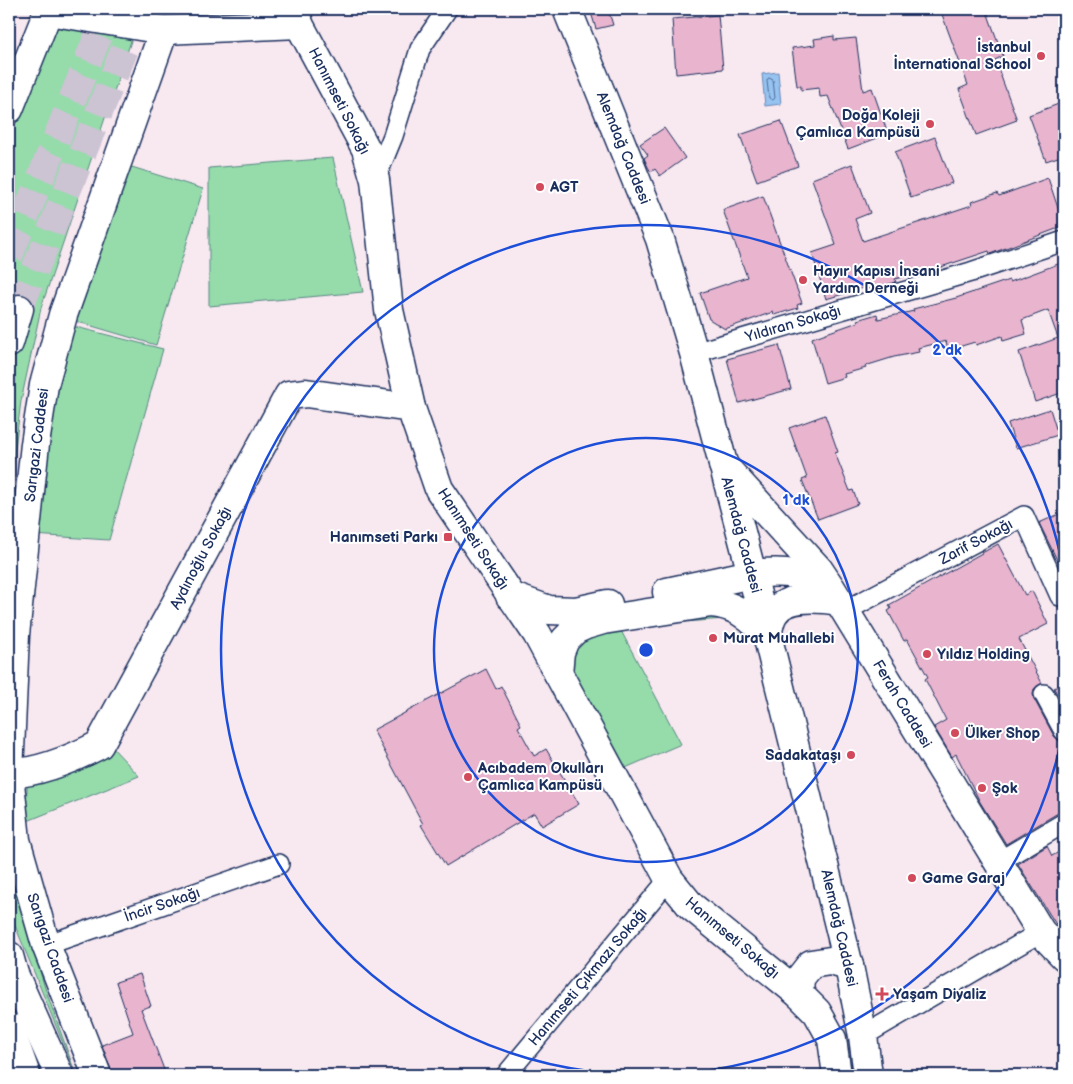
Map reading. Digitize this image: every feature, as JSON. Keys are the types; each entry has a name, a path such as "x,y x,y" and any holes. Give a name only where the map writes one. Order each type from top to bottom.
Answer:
{"main road":[{"name":"Alemdağ Caddesi","path":"567,9 660,239 694,352 752,574 849,966 863,1036 868,1075"},
{"path":"9,110 46,10 164,30 298,17"},
{"name":"Hanımseti Sokağı","path":"298,17 366,149 375,180 389,310 411,408 439,489 537,634 669,879 691,906 799,994"},
{"name":"Sarıgazi Caddesi","path":"97,1075 46,945 16,840 9,774 15,635 44,385 64,316 164,30"},
{"path":"9,343 19,309"},
{"name":"Aydınoğlu Sokağı","path":"9,774 23,773 80,754 99,745 289,395 306,393 411,408"},
{"name":"Ferah Caddesi","path":"723,465 819,570 1041,932 1064,956"},
{"path":"510,596 549,610 576,611 769,572 798,575 812,581 842,606"},
{"path":"558,673 560,652 565,640 575,630 603,620 711,603 726,604 744,613 767,634 773,614 787,604 818,597 842,606"},
{"path":"9,956 14,974 59,1075"},
{"path":"837,1075 832,1039 817,1012 799,994 800,978 812,964 830,961 849,966"},
{"path":"9,1027 26,1075"}],"street":[{"path":"375,180 393,136 420,49 447,9"},
{"name":"Yıldıran Sokağı","path":"694,352 971,272 1064,241"},
{"name":"Zarif Sokağı","path":"842,606 1024,516 1063,599"},
{"path":"1044,694 1064,731"},
{"path":"998,862 1064,823"},
{"name":"İncir Sokağı","path":"46,945 279,864"},
{"name":"Hanımseti Çıkmazı Sokağı","path":"506,1075 669,879"},
{"path":"863,1036 1041,932"}],"green space":[{"path":"42,22 132,38 41,308 21,401 9,495 9,120"},
{"path":"333,158 363,292 209,306 209,168"},
{"path":"122,164 203,189 156,345 75,321"},
{"path":"64,324 163,349 109,540 33,535"},
{"path":"726,587 738,618 619,627 681,744 623,769 557,652 579,623"},
{"path":"110,745 139,776 25,822 28,773"},
{"path":"9,865 45,988 76,1075 14,923 9,904"}],"water":[{"path":"778,72 781,104 765,106 762,74"}],"building":[{"path":"590,9 608,9 613,25 596,29"},
{"path":"940,9 986,9 1003,56 995,60 1017,120 976,135 959,89 968,85"},
{"path":"718,15 723,69 676,74 672,19"},
{"path":"834,36 834,40 856,38 863,91 872,88 888,134 848,149 828,96 820,97 819,88 801,90 801,86 797,86 792,48 815,45 814,39"},
{"path":"1064,102 1064,155 1046,161 1029,115"},
{"path":"781,121 798,166 757,181 740,135"},
{"path":"664,128 685,158 660,176 655,169 651,172 644,158 648,155 640,144"},
{"path":"935,137 952,183 911,198 895,152"},
{"path":"852,164 870,213 855,219 863,241 972,205 971,202 997,193 999,196 1048,178 1064,226 990,254 989,251 932,270 895,279 896,282 875,288 874,285 826,299 812,253 836,245 812,179"},
{"path":"763,196 802,303 797,305 798,308 774,315 773,312 725,329 709,319 700,293 747,277 723,210"},
{"path":"1058,264 1064,279 1064,392 1035,402 1019,352 1058,338 1048,310 1022,320 1026,334 1003,341 1002,336 976,345 975,342 948,350 946,341 918,348 919,352 865,366 866,368 844,374 845,377 825,383 812,338 858,322 857,320 877,314 878,319 914,311 913,309 956,298 1009,280 1010,282"},
{"path":"779,345 791,389 739,403 727,359"},
{"path":"1050,409 1058,435 1016,448 1008,423"},
{"path":"825,415 838,452 835,453 850,491 853,490 858,504 818,519 802,480 807,478 789,428"},
{"path":"1064,512 1064,574 1039,523"},
{"path":"998,544 1025,595 1032,591 1048,624 1019,639 1042,683 1034,689 1034,699 1054,736 1059,741 1064,742 1064,812 1058,813 1006,844 980,802 956,754 952,757 934,727 946,720 925,679 928,677 907,639 904,641 888,611 891,609 889,605"},
{"path":"486,669 496,689 501,686 521,725 518,727 534,756 546,749 579,804 542,826 534,813 446,866 421,825 423,824 373,730"},
{"path":"1064,683 1064,708 1054,688"},
{"path":"1047,846 1052,856 1064,849 1064,923 1057,926 1018,864"},
{"path":"140,974 151,1006 141,1009 166,1075 113,1075 102,1045 133,1033 116,982"}],"tunnel":[{"path":"9,256 109,9"},
{"path":"19,309 141,9"}],"place":[{"name":"İstanbul İnternational School","path":"1041,56"},
{"name":"Doğa Koleji Çamlıca Kampüsü","path":"930,124"},
{"name":"AGT","path":"540,187"},
{"name":"Hayır Kapısı İnsani Yardım Derneği","path":"803,280"},
{"name":"Hanımseti Parkı","path":"448,537"},
{"name":"Murat Muhallebi","path":"713,638"},
{"name":"Yıldız Holding","path":"927,654"},
{"name":"Ülker Shop","path":"955,733"},
{"name":"Sadakataşı","path":"851,755"},
{"name":"Acıbadem Okulları Çamlıca Kampüsü","path":"468,777"},
{"name":"Şok","path":"982,788"},
{"name":"Game Garaj","path":"912,878"},
{"name":"Yaşam Diyaliz","path":"882,994"}]}
